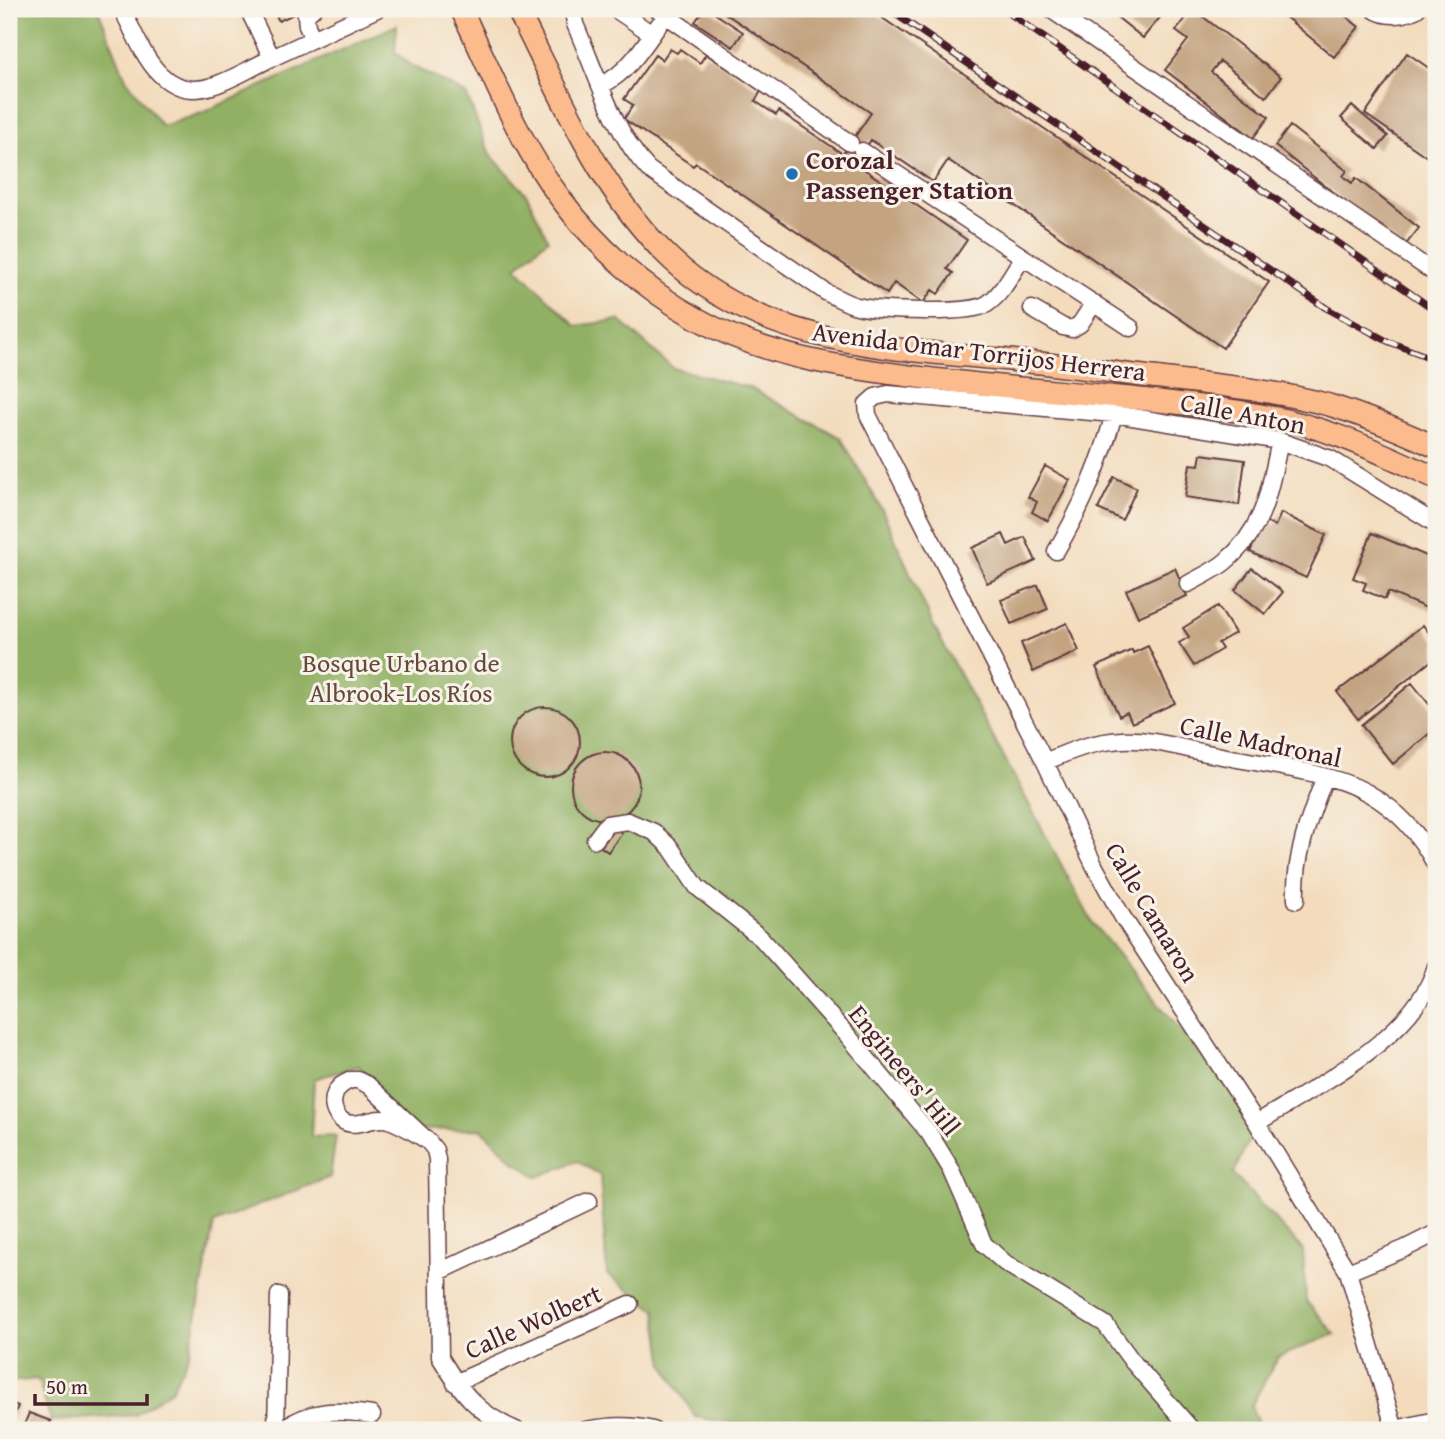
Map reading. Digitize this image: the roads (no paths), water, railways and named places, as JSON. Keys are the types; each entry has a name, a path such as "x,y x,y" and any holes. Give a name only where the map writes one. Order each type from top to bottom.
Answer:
{"main road":[{"name":"Avenida Omar Torrijos Herrera","path":"461,9 527,147 562,200 602,246 651,288 696,319 800,359 854,369 1263,415 1329,431 1436,478"},
{"name":"Avenida Omar Torrijos Herrera","path":"517,9 589,150 632,218 673,261 716,294 767,320 816,336 868,347 1020,361 1257,389 1329,405 1396,429 1436,447"}],"street":[{"path":"122,9 149,62 161,77 178,87 196,89 212,86 377,9"},
{"path":"248,9 272,58"},
{"path":"313,9 306,15 307,26 313,39"},
{"path":"573,9 575,24 634,154 648,169 827,293 856,306 969,310 984,306 997,295 1023,257"},
{"path":"615,9 652,34"},
{"path":"1050,9 1436,274"},
{"path":"1373,9 1394,16 1417,9"},
{"path":"602,85 626,69 652,34 659,10 856,147 1132,328"},
{"path":"1032,309 1063,327 1072,329 1080,324 1094,303"},
{"name":"Calle Anton","path":"868,415 867,404 875,397 888,394 1114,414 1280,440 1331,459 1436,524"},
{"path":"1056,551 1074,520 1101,460 1114,414"},
{"name":"Calle Camaron","path":"868,415 1122,916 1257,1123 1348,1272 1395,1429"},
{"path":"1188,584 1223,564 1247,541 1260,520 1280,440"},
{"name":"Calle Madronal","path":"1045,762 1082,745 1124,740 1166,745 1325,777 1366,792 1390,808 1412,829 1436,866"},
{"path":"1296,900 1295,874 1307,825 1325,777"},
{"name":"Engineers' Hill","path":"595,840 607,824 628,821 654,832 670,847 697,887 761,938 929,1133 951,1169 984,1244 1005,1263 1105,1324 1192,1430"},
{"path":"1257,1123 1335,1074 1396,1030 1415,1009 1434,976 1436,966"},
{"path":"428,1141 390,1120 347,1124 334,1109 335,1094 344,1083 351,1080 363,1082 428,1141 435,1150 438,1159 440,1357 456,1383 479,1410 496,1422 516,1430"},
{"path":"439,1272 589,1201"},
{"path":"1348,1272 1436,1233"},
{"path":"279,1295 279,1430 321,1412 340,1411 372,1415"},
{"name":"Calle Wolbert","path":"456,1383 630,1304"},
{"path":"1395,1429 1436,1420"},
{"path":"585,1430 615,1425 636,1425 653,1430"}],"railway":[{"path":"888,9 1326,308 1387,341 1436,360"},
{"path":"1003,9 1436,311"}],"place":[{"name":"Corozal Passenger Station","path":"792,174"}],"park label":[{"name":"Bosque Urbano de Albrook-Los Ríos","path":"401,677"}]}
